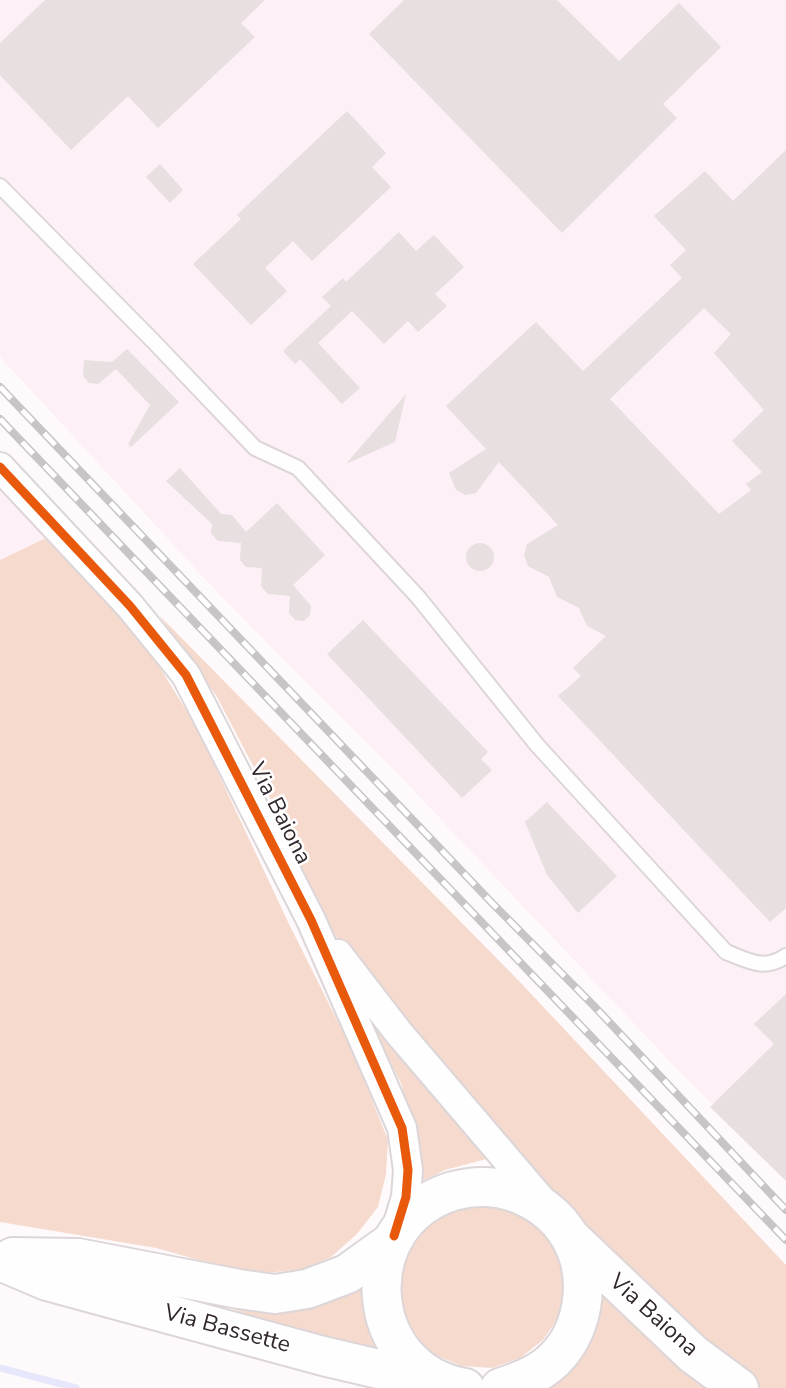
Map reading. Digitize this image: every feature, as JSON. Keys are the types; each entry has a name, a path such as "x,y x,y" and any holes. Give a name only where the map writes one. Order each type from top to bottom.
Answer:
{"main road":[{"name":"Via Bassette","path":"0,1259 78,1258 275,1294 307,1289 347,1274 392,1240 422,1207 439,1196 468,1187 498,1187 527,1196 561,1226"},
{"path":"500,1388 526,1380 549,1364 567,1343 579,1319 583,1292 581,1264 561,1226"},
{"name":"Via Baiona","path":"561,1226 693,1354 738,1388"},
{"path":"392,1240 381,1272 381,1302 390,1331 406,1356 429,1375 461,1387"},
{"name":"Via Bassette","path":"0,1259 47,1281 323,1356 461,1387"}],"street":[{"name":"Via Baiona","path":"0,467 130,606 186,675 311,920 402,1128 408,1170 406,1197 392,1240"},
{"name":"Via Baiona","path":"311,920 398,1032 561,1226"}],"lane":[{"path":"0,186 255,448 299,468 418,597 537,745 726,952 755,963 774,964 786,956"}],"shaded area":[{"path":"0,0 786,0 786,1178 678,1070 392,768 217,592 0,357"},
{"path":"0,489 46,538 0,560"},
{"path":"46,538 143,640 197,728 289,924 352,1050 388,1140 386,1174 378,1207 357,1234 331,1257 302,1269 267,1273 209,1263 156,1248 0,1222 0,560"},
{"path":"159,615 518,980 786,1265 786,1388 757,1388 740,1377 593,1233 444,1070 322,919 282,821 217,697"},
{"path":"374,1022 490,1158 445,1170 416,1184 422,1157 401,1083 375,1034"},
{"path":"488,1197 537,1218 564,1264 566,1292 558,1318 543,1340 520,1358 492,1368 462,1366 435,1355 413,1335 399,1309 401,1251 415,1228"},
{"path":"364,1282 390,1353 250,1316 226,1306 279,1309"},
{"path":"594,1283 709,1388 527,1388"}],"building":[{"path":"45,0 265,0 241,23 255,37 158,128 128,96 71,150 0,75 0,43"},
{"path":"404,0 557,0 619,61 679,3 721,47 663,104 677,118 562,233 369,34"},
{"path":"347,111 386,153 372,167 391,187 312,261 293,241 265,268 287,291 251,325 193,264 241,219 237,215"},
{"path":"786,150 786,908 770,922 558,696 581,676 573,668 606,636 587,626 579,608 557,597 549,577 528,566 524,555 527,544 558,525 499,462 476,493 465,495 456,490 449,473 486,449 446,406 536,322 583,371 682,278 670,265 686,250 654,216 705,171 733,201","holes":["704,308 731,334 714,353 764,410 732,441 762,472 746,484 751,490 719,514 610,399"]},
{"path":"160,164 183,190 170,203 146,177"},
{"path":"399,232 416,251 434,235 464,267 435,294 447,306 418,332 408,321 384,344 352,311 318,343 360,388 342,404 300,359 295,364 283,351 331,306 322,297 343,278 346,282"},
{"path":"127,349 179,402 131,447 128,444 150,405 116,369 98,384 89,383 83,376 84,360 112,362"},
{"path":"406,394 395,442 346,464"},
{"path":"180,468 221,514 232,515 246,532 277,503 325,555 293,585 311,606 310,615 304,621 295,620 289,613 290,596 268,594 261,586 262,568 246,567 240,560 241,543 218,541 211,533 212,524 166,481"},
{"path":"480,543 490,547 494,557 490,567 480,571 470,567 466,557 470,547"},
{"path":"363,620 488,752 481,759 492,770 462,798 327,654"},
{"path":"547,802 617,876 578,913 547,875 525,822"},
{"path":"786,994 786,1181 710,1107 774,1044 754,1024"}],"waterway":[{"path":"0,1368 76,1388"}],"railway":[{"path":"0,387 786,1210"},
{"path":"0,419 786,1240"}],"cycle path":[{"path":"0,467 130,606 186,675 206,714 311,920 402,1128 408,1170 406,1197 394,1236"}]}
